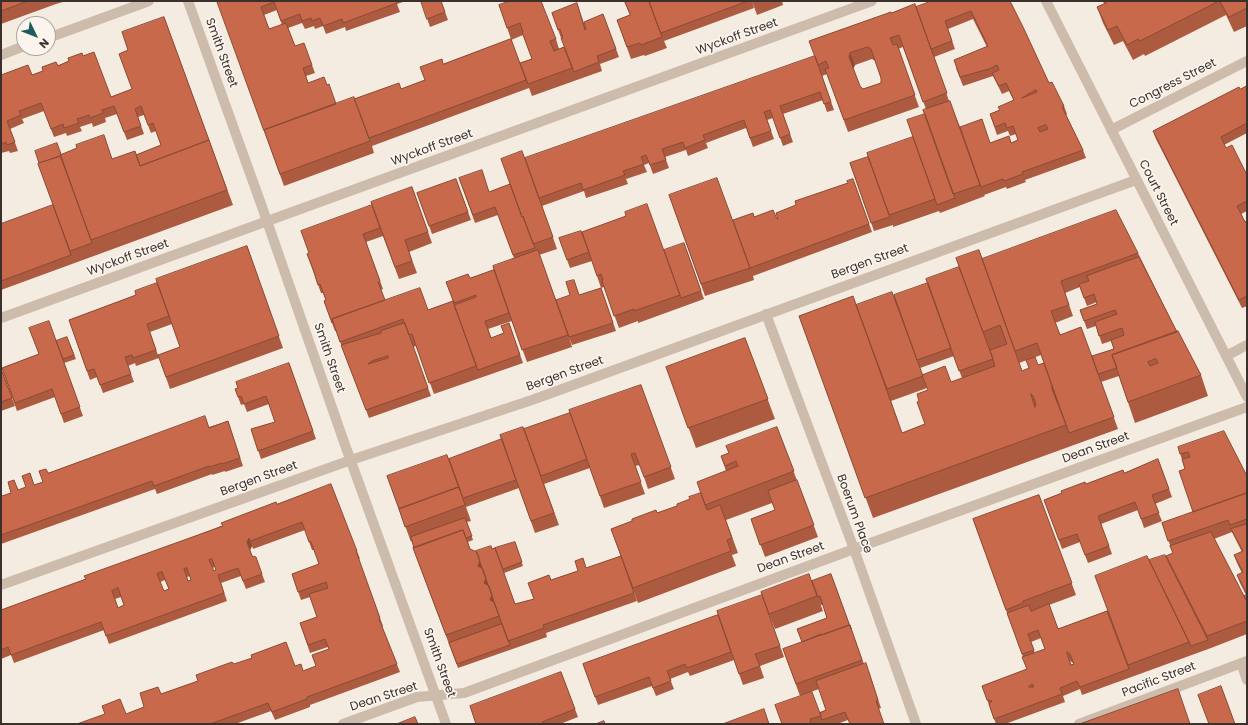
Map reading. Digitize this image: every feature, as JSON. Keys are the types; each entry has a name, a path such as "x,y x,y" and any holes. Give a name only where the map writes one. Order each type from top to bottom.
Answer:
{"street":[{"path":"56,35 149,1"},
{"name":"Smith Street","path":"188,1 446,724"},
{"name":"Wyckoff Street","path":"1,318 872,1"},
{"name":"Court Street","path":"1046,1 1247,397"},
{"path":"1,55 16,49"},
{"name":"Congress Street","path":"1111,130 1247,61"},
{"name":"Bergen Street","path":"1,586 351,460 532,400 1136,180"},
{"name":"Boerum Place","path":"766,314 854,549 916,724"},
{"path":"1226,356 1247,345"},
{"name":"Dean Street","path":"343,724 417,697 464,693 854,549 1247,407"},
{"path":"1244,662 1247,680"},
{"name":"Pacific Street","path":"1079,724 1244,662"}],"building":[{"path":"1,1 28,1 1,11"},
{"path":"217,1 396,1 397,3 343,23 342,19 323,26 320,18 312,21 311,18 302,21 300,14 281,21 274,2 261,7 269,29 286,23 295,46 304,43 312,65 303,68 308,83 324,77 327,85 329,84 336,104 264,130"},
{"path":"421,1 441,1 445,12 427,19"},
{"path":"510,1 541,1 556,39 550,41 554,51 564,47 572,68 528,84 520,63 532,59 520,23 507,28 499,5"},
{"path":"625,1 649,1 662,37 641,45 640,43 627,47 617,20 630,15"},
{"path":"649,1 748,1 661,33"},
{"path":"932,1 1010,1 1049,83 1052,82 1064,106 1062,107 1083,150 1022,172 1023,174 1004,181 1003,179 981,187 960,127 982,119 990,143 1009,136 1011,143 1018,140 1013,126 1007,128 1005,123 995,127 990,114 1000,110 998,107 1014,100 1006,83 999,86 992,73 999,70 997,65 989,69 960,77 954,60 988,46 971,11 945,21 952,41 931,49 916,7","holes":["1036,90 1037,92 1022,98","1046,125 1048,129 1040,132 1038,128"]},
{"path":"1105,1 1219,1 1140,41 1138,39 1127,45 1117,26 1108,30 1097,7 1106,3"},
{"path":"1220,1 1247,1 1247,8 1229,17"},
{"path":"577,3 585,30 584,22 603,14 616,49 597,56 599,62 574,72 561,38 563,38 560,29 558,30 552,13"},
{"path":"915,4 947,93 923,102 899,35 890,38 893,45 897,44 915,95 844,120 825,69 829,68 826,61 818,65 809,41","holes":["868,47 871,49 881,78 881,83 863,89 860,86 849,57 850,53"]},
{"path":"164,17 209,140 140,166 136,155 161,145 153,123 148,125 141,106 135,109 141,126 124,132 114,106 102,110 103,113 90,118 89,115 77,119 79,123 64,128 63,124 51,129 41,103 19,111 21,115 7,121 15,142 7,145 6,142 1,144 1,75 28,65 32,75 43,71 42,67 56,62 58,66 69,61 68,58 82,53 83,56 94,52 111,97 132,89 119,54 128,50 122,32"},
{"path":"511,39 526,80 369,138 354,99 399,83 401,89 425,80 420,67 442,59 443,64"},
{"path":"815,56 831,102 824,104 820,92 780,106 790,134 780,138 770,110 764,112 771,131 750,138 744,120 703,135 705,140 685,148 683,142 662,149 666,160 650,165 646,155 641,157 644,164 623,171 625,175 583,190 581,183 539,198 525,158"},
{"path":"1247,86 1247,123 1221,137 1226,148 1232,145 1247,175 1247,201 1237,206 1245,222 1247,221 1247,296 1239,300 1153,131 1239,87 1240,89"},
{"path":"354,97 370,141 280,174 264,130"},
{"path":"950,101 980,185 953,194 923,110"},
{"path":"925,114 955,198 937,205 907,120"},
{"path":"104,135 112,159 135,151 140,166 209,140 227,190 91,240 60,155 77,148 76,145"},
{"path":"913,137 935,199 889,215 867,153"},
{"path":"57,143 61,156 39,163 35,151"},
{"path":"522,151 553,237 533,244 501,159"},
{"path":"61,156 92,243 70,251 38,164"},
{"path":"868,157 890,217 871,223 850,163"},
{"path":"482,170 489,192 510,184 535,248 513,255 495,207 473,215 459,178"},
{"path":"717,178 750,268 701,284 669,195"},
{"path":"456,179 468,212 429,226 417,193"},
{"path":"853,179 869,224 750,268 733,220 753,213 754,217 773,210 778,219 776,213 796,205 795,201 848,183 847,181"},
{"path":"412,187 428,232 405,240 412,261 395,267 371,202"},
{"path":"647,204 680,295 634,311 634,309 614,316 601,274 597,276 582,232 626,216 625,212"},
{"path":"53,205 71,255 1,281 1,224"},
{"path":"372,205 380,228 363,234 380,281 378,282 385,300 332,319 332,323 324,301 326,300 320,284 318,285 307,254 309,253 301,231"},
{"path":"1116,210 1138,253 1061,281 1069,305 1051,311 1060,335 1081,327 1114,417 1069,433 1037,343 1015,351 982,259"},
{"path":"581,231 589,252 567,260 559,238"},
{"path":"684,243 701,291 681,298 664,250"},
{"path":"247,246 279,336 166,377 158,355 180,347 156,279"},
{"path":"538,250 568,335 522,350 493,266"},
{"path":"979,250 1022,371 1029,368 1026,360 1035,357 1038,365 1044,363 1066,425 865,498 799,316 853,296 902,433 925,424 917,402 919,401 917,394 928,390 922,375 945,366 951,382 995,366 990,350 1007,344 1000,325 983,332 956,258","holes":["1031,394 1036,404 1035,407"]},
{"path":"1139,257 1177,332 1112,355 1117,368 1098,374 1092,356 1114,349 1111,340 1124,335 1122,328 1099,336 1095,322 1117,314 1115,310 1084,321 1080,310 1097,304 1094,294 1084,298 1079,284 1089,281 1087,276"},
{"path":"959,267 993,359 959,371 926,279"},
{"path":"494,270 509,313 485,321 491,338 504,333 501,326 509,323 520,355 478,370 454,305 476,297 476,295 454,303 446,282 468,274 470,278"},
{"path":"574,280 579,295 601,288 613,323 569,337 556,300 570,295 566,282"},
{"path":"157,283 169,316 147,324 156,350 133,358 132,355 125,357 131,374 100,385 94,369 87,371 69,320 136,295 135,291"},
{"path":"928,283 951,348 917,360 894,295"},
{"path":"420,288 428,310 453,301 476,366 429,383 412,334 409,335 403,319 340,342 332,319"},
{"path":"892,292 923,376 887,389 856,305"},
{"path":"49,321 80,407 61,414 52,389 15,403 2,368 39,354 29,328"},
{"path":"405,323 428,388 366,410 341,345 381,333 381,331","holes":["388,356 388,358 368,364 372,361"]},
{"path":"1178,331 1201,375 1128,402 1112,355","holes":["1156,359 1158,363 1150,366 1148,362"]},
{"path":"67,337 74,355 63,359 56,341"},
{"path":"745,338 768,399 688,428 666,367"},
{"path":"289,363 313,431 258,451 251,429 275,422 266,396 244,404 241,396 238,397 235,389 238,388 236,382"},
{"path":"1,369 12,398 1,402"},
{"path":"641,385 671,467 644,477 635,453 631,454 641,482 600,496 569,410"},
{"path":"570,413 587,459 541,476 524,429"},
{"path":"205,416 209,428 228,421 240,458 222,464 209,466 154,486 152,481 1,535 1,494 2,496 11,493 8,482 14,480 18,490 26,487 22,476 30,473 34,485 43,482 39,471 46,469 48,473"},
{"path":"523,427 554,513 531,521 500,435"},
{"path":"777,427 794,471 705,505 697,482 738,466 736,461 725,466 721,456 729,453 726,446"},
{"path":"1224,431 1247,476 1247,493 1193,512 1179,471 1185,469 1182,459 1190,457 1188,452 1180,454 1178,447"},
{"path":"502,439 516,480 463,498 449,459"},
{"path":"447,455 459,487 399,509 387,476"},
{"path":"1158,459 1169,489 1152,495 1159,513 1141,519 1135,502 1098,516 1109,546 1085,555 1077,534 1059,540 1044,500 1062,493 1061,491 1085,482 1086,484 1123,470 1124,473"},
{"path":"797,480 814,525 760,545 751,519 775,510 768,491"},
{"path":"331,484 357,551 380,618 379,619 397,664 307,697 307,699 272,712 268,703 210,724 77,724 105,714 102,706 120,699 126,714 144,707 140,693 158,687 161,694 198,681 196,675 232,662 234,664 252,658 251,655 286,642 295,666 301,664 303,671 316,666 312,655 329,649 325,639 308,645 300,623 317,617 309,594 328,588 326,582 298,592 292,574 319,564 302,522 250,541 249,538 247,542 252,556 256,557 262,574 243,581 238,568 218,575 224,593 106,636 101,622 11,655 8,647 1,650 1,610 86,579 84,576 223,526 221,523 276,502 277,504","holes":["212,559 216,570 214,571 209,560","187,568 191,580 188,581 184,569","162,572 169,589 164,591 157,574","118,588 124,605 118,608 112,591"]},
{"path":"459,487 465,505 405,527 399,509"},
{"path":"701,493 707,510 720,505 732,538 727,540 731,551 633,588 611,529 656,510 657,513 677,506 677,504 690,499 689,497"},
{"path":"1247,493 1247,519 1230,525 1228,520 1168,541 1162,523"},
{"path":"1039,495 1072,583 1023,601 1023,603 1006,610 973,519"},
{"path":"465,518 472,536 466,538 463,530 414,548 411,537"},
{"path":"1247,524 1247,594 1237,575 1243,572 1234,555 1243,551 1231,529"},
{"path":"463,530 470,549 477,552 480,560 478,566 483,569 486,578 484,583 489,586 492,595 490,600 494,602 499,616 446,635 413,548"},
{"path":"1211,532 1247,602 1247,621 1207,636 1166,556 1173,553 1170,546"},
{"path":"515,542 522,562 503,569 495,548"},
{"path":"491,546 492,549 495,548 515,604 534,599 528,583 549,575 551,580 578,571 575,561 583,558 586,568 621,556 634,593 543,625 544,628 508,641 476,551"},
{"path":"1165,555 1208,640 1191,646 1149,560"},
{"path":"1147,556 1189,642 1128,665 1095,576"},
{"path":"809,574 817,596 769,614 761,592"},
{"path":"831,574 850,625 802,642 797,629 827,618 820,596 818,597 812,581"},
{"path":"1247,594 1247,602 1244,596"},
{"path":"762,595 780,646 755,654 760,666 739,674 717,611"},
{"path":"1049,604 1058,629 1107,611 1129,669 1080,687 1077,681 1060,688 1062,694 994,719 989,704 992,701 987,700 982,686 1027,669 1022,657 1045,649 1038,630 1028,634 1034,650 1022,654 1007,613 1029,605 1031,611","holes":["1067,652 1070,654 1074,664 1071,665"]},
{"path":"718,615 731,652 687,668 685,664 667,671 671,681 653,688 649,677 595,697 583,664"},
{"path":"502,624 510,645 457,664 449,643"},
{"path":"850,625 862,660 796,684 783,649"},
{"path":"866,663 884,724 850,724 845,712 822,720 820,713 826,710 816,681"},
{"path":"561,672 575,709 542,722 543,724 476,724 470,706"},
{"path":"1221,686 1235,724 1209,724 1198,695"},
{"path":"1178,689 1190,724 1080,724"},
{"path":"812,692 821,716 810,719 811,724 782,724 775,705"},
{"path":"764,709 769,724 723,724"},
{"path":"415,717 418,724 397,724"},
{"path":"604,721 605,724 596,724"}]}
